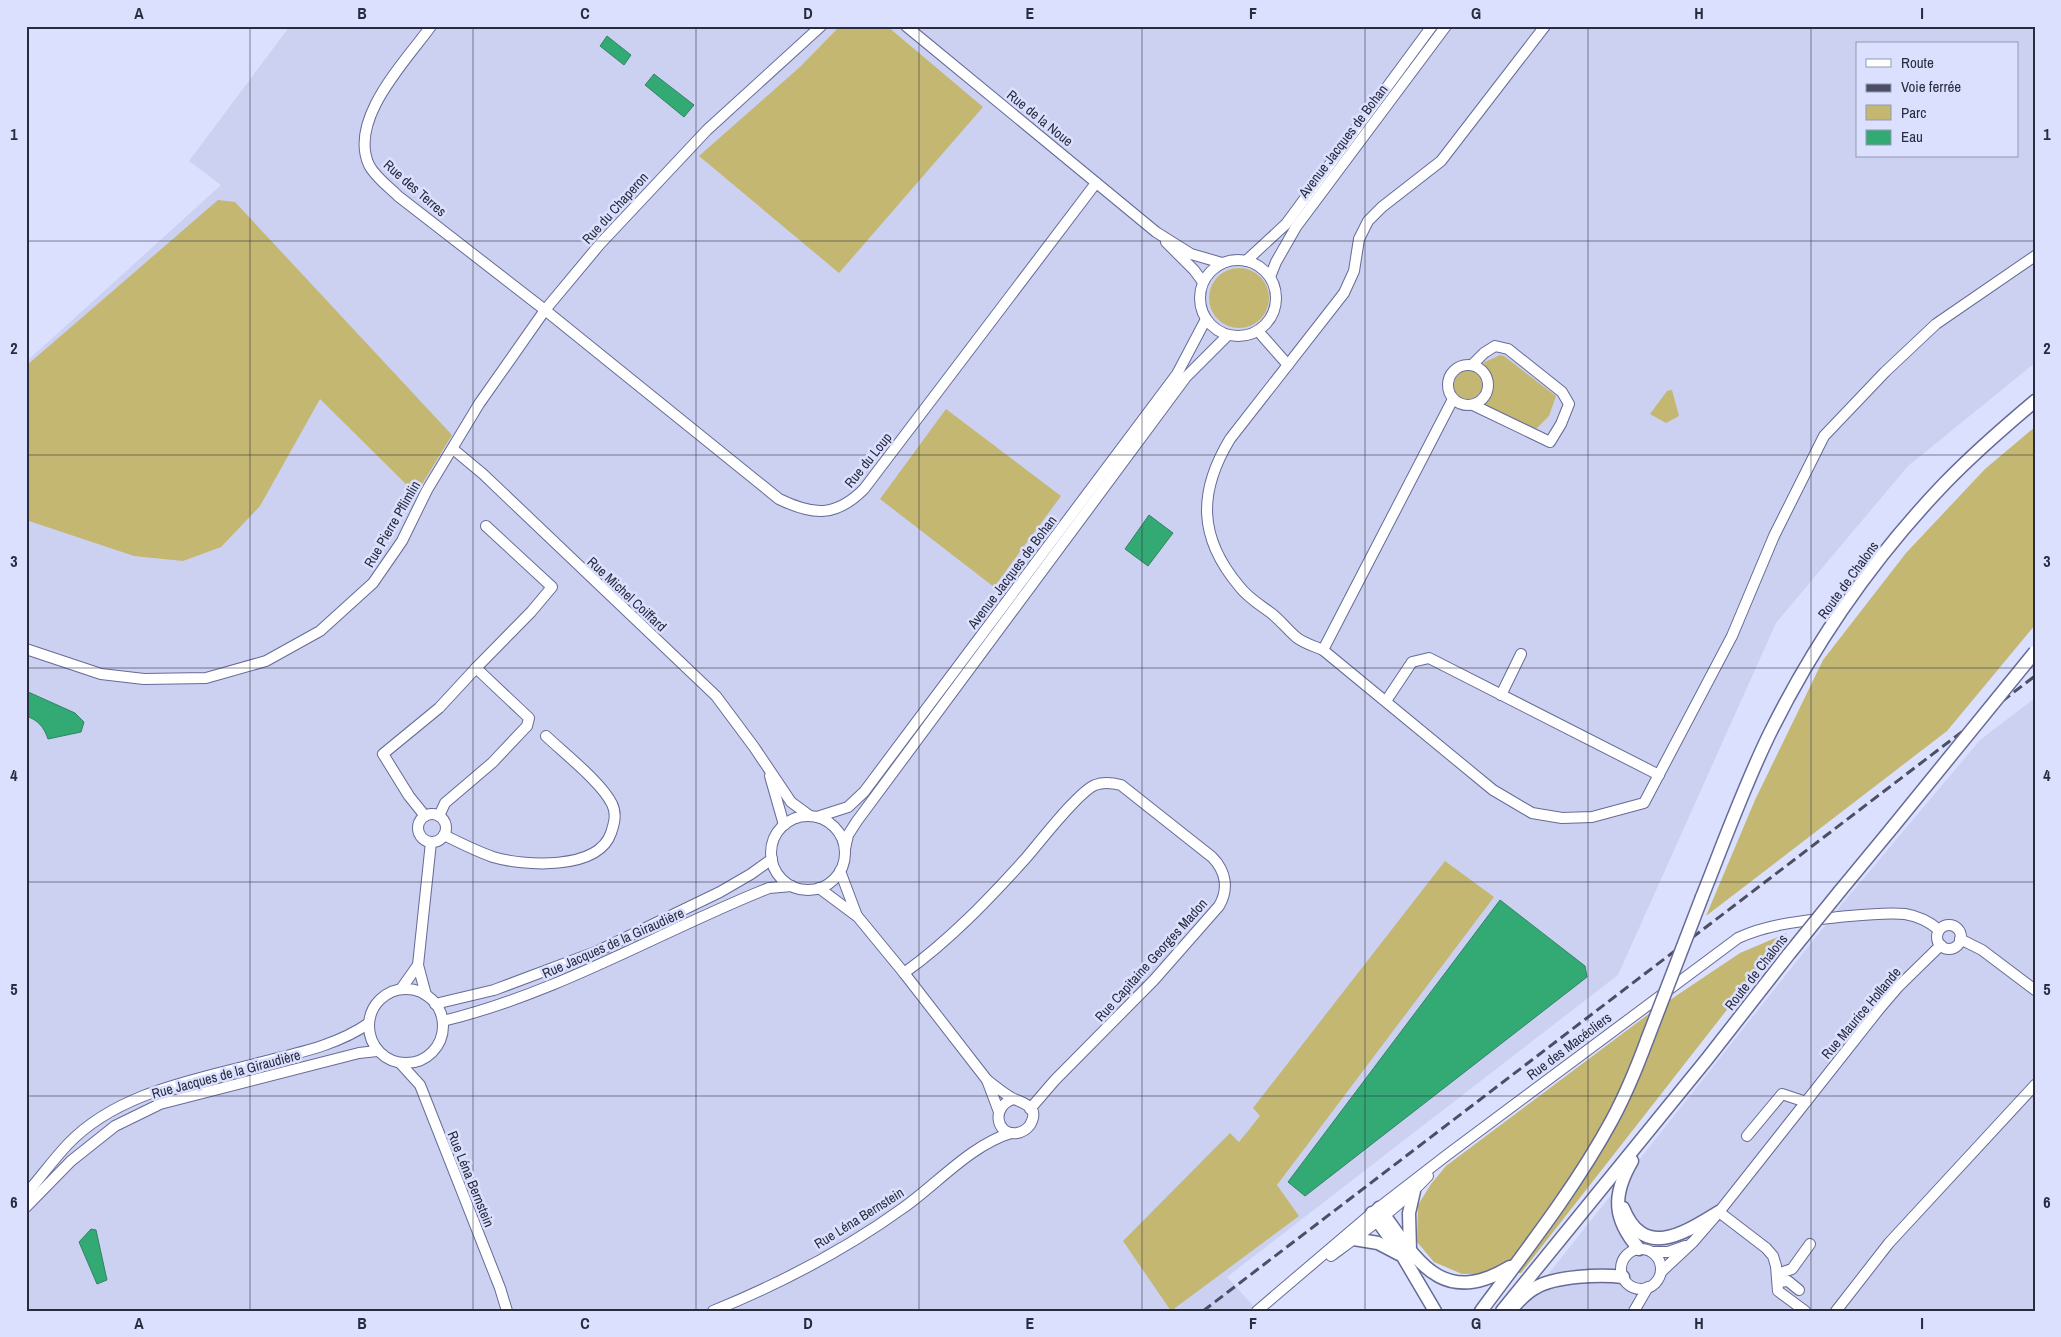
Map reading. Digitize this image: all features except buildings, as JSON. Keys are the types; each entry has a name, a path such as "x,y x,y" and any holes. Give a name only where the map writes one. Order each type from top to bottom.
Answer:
{"main road":[{"name":"Route de Chalons","path":"1516,1263 1574,1184 1604,1134 1627,1090 1745,789 1770,733 1801,676 1834,622 1867,576 1944,483 1988,441 2035,401"},
{"name":"Route de Chalons","path":"1502,1311 2035,652"},
{"path":"1639,1249 1623,1229 1618,1210 1618,1193 1622,1178 1632,1161 1707,1058"},
{"path":"1406,1253 1409,1212 1414,1191"},
{"path":"1618,1193 1629,1222 1642,1234 1657,1239 1667,1238 1690,1230 1719,1212"},
{"path":"1378,1215 1406,1253 1435,1311"},
{"path":"1354,1239 1378,1243 1406,1253 1433,1274 1449,1280 1464,1282 1484,1280 1497,1275 1516,1263"},
{"path":"1480,1311 1516,1263"},
{"path":"1508,1311 1535,1288 1553,1280 1606,1276 1626,1281"}],"street":[{"name":"Rue des Terres","path":"431,26 376,101 369,116 365,131 365,151 369,166 382,182 398,196 545,310"},
{"name":"Rue du Chaperon","path":"461,435 479,404 545,310 600,244 707,130 821,26"},
{"name":"Rue de la Noue","path":"906,26 1156,232"},
{"name":"Avenue Jacques de Bohan","path":"1246,261 1286,224 1432,26"},
{"name":"Avenue Jacques de Bohan","path":"1270,277 1276,262 1296,227 1446,26"},
{"path":"1545,26 1440,161 1368,221 1359,240 1350,283 1230,439 1219,458 1206,499 1208,523 1215,549 1240,588 1297,638 1323,650 1493,790 1532,813 1562,818 1592,817 1644,803 1732,636 1774,536 1824,436 1885,372 1936,324 2035,256"},
{"name":"Rue du Loup","path":"545,310 779,499 796,508 814,512 834,510 852,501 864,489 1096,183"},
{"path":"1156,232 1191,254 1222,263"},
{"path":"1156,232 1194,270 1203,282"},
{"path":"1237,260 1246,261 1259,266 1270,277 1274,286 1275,307 1269,320 1258,331 1238,336 1228,335 1219,332 1206,319 1200,301 1203,282 1211,271 1222,263 1237,260"},
{"name":"Avenue Jacques de Bohan","path":"814,817 848,807 864,792 1176,374 1206,319"},
{"path":"1258,331 1288,365"},
{"name":"Avenue Jacques de Bohan","path":"845,849 848,835 1186,377 1228,335"},
{"path":"1472,365 1484,353 1495,346 1508,349 1562,392 1569,404 1561,424 1550,442 1473,405 1462,405 1453,399 1448,386 1452,374 1462,366 1472,365 1484,372 1488,385 1484,398 1473,405"},
{"path":"1323,650 1453,399"},
{"name":"Rue Pierre Pflimlin","path":"26,649 101,674 144,679 206,678 266,660 320,631 374,583 402,541 427,490 461,435"},
{"name":"Rue Michel Coiffard","path":"453,449 483,474 716,696 732,716 791,802 814,817"},
{"path":"425,816 409,796 383,754 439,708 531,612 552,587 486,526"},
{"path":"1501,695 1521,654"},
{"path":"1386,701 1412,662 1429,658 1659,775"},
{"path":"439,816 445,803 492,763 527,726 529,718 476,668"},
{"path":"444,835 470,848 495,857 523,863 552,863 580,859 600,850 609,838 614,826 615,814 613,804 591,779 546,736"},
{"name":"Rue Michel Coiffard","path":"769,770 784,825"},
{"name":"Rue Capitaine Georges Madon","path":"904,974 922,961 970,916 1026,858 1077,800 1094,785 1112,783 1121,785 1219,864 1226,880 1224,898 1219,906 1148,986 1055,1080 1030,1109"},
{"path":"425,816 439,816 446,825 441,839 431,842 421,837 419,832 421,821 425,816"},
{"path":"800,817 814,817 828,822 836,829 842,838 845,849 840,872 827,885 810,890 792,886 782,880 775,870 772,859 772,847 776,835 784,825 800,817"},
{"path":"426,995 418,965 431,842"},
{"name":"Rue Jacques de la Giraudière","path":"435,1004 494,990 598,951 720,892 772,859"},
{"path":"840,872 858,917"},
{"name":"Rue Jacques de la Giraudière","path":"443,1021 477,1013 562,981 764,890 792,886"},
{"path":"819,888 858,917 986,1080 999,1112 1002,1127 1011,1133 1020,1133 1029,1127 1032,1116 1025,1102 1014,1099 986,1080"},
{"name":"Rue des Macécliers","path":"1258,1311 1378,1215 1447,1155 1721,949 1746,934 1766,927 1804,921 1873,914 1905,914 1922,919 1939,930"},
{"path":"1952,925 1960,931 1960,939 1958,944 1951,948 1941,945 1937,936 1939,930 1945,926 1952,925"},
{"path":"1960,939 1982,950 2035,990"},
{"name":"Rue Maurice Hollande","path":"1661,1272 1693,1242 1719,1212 1898,986 1941,945"},
{"path":"401,989 418,965"},
{"path":"401,989 417,990 426,995 435,1004 443,1021 442,1037 435,1049 423,1059 409,1064 400,1063 380,1055 368,1030 377,1001 388,993 401,989"},
{"name":"Rue Jacques de la Giraudière","path":"26,1194 68,1144 102,1117 135,1099 174,1085 302,1052 354,1033 369,1023"},
{"name":"Rue Jacques de la Giraudière","path":"26,1206 71,1160 115,1126 160,1104 377,1050"},
{"name":"Rue Léna Bernstein","path":"400,1063 420,1085 500,1288 507,1311"},
{"path":"1836,1311 1889,1243 2035,1085"},
{"path":"1747,1136 1782,1094 1806,1102"},
{"path":"999,1112 1005,1103 1014,1099"},
{"name":"Rue Léna Bernstein","path":"713,1311 766,1287 842,1248 903,1208 981,1147 996,1137 1011,1133"},
{"name":"Rue des Macécliers","path":"1258,1311 1354,1239 1378,1215 1414,1191 1447,1155"},
{"path":"1719,1212 1766,1248 1773,1256 1778,1291 1805,1311"},
{"path":"1635,1309 1622,1266 1624,1259 1629,1253 1639,1249 1652,1252 1668,1252 1693,1242"},
{"path":"1777,1274 1792,1269 1808,1242"},
{"path":"1635,1309 1648,1288 1657,1282 1661,1272 1660,1261 1652,1252"},
{"path":"1777,1274 1799,1290"},
{"path":"1626,1281 1638,1288 1648,1288"}],"shaded area":[{"path":"290,26 2035,26 2035,363 1908,466 1776,623 1618,975 1227,1277 1258,1311 26,1311 26,362 221,185 189,161"},
{"path":"2035,698 2035,1311 1519,1311 1842,904 1980,740"}],"green space":[{"path":"840,26 887,26 983,107 839,273 699,156 801,66"},
{"path":"218,200 235,202 452,435 416,494 320,399 260,506 221,547 183,561 134,556 26,520 26,366"},
{"path":"1239,268 1256,273 1264,281 1269,298 1264,315 1256,323 1239,328 1222,323 1214,315 1209,298 1214,281 1222,273"},
{"path":"1500,355 1504,356 1556,396 1549,416 1534,431 1483,406 1491,395 1494,385 1488,369 1483,363"},
{"path":"1468,371 1478,375 1482,385 1478,395 1468,399 1458,395 1454,385 1458,375"},
{"path":"1672,390 1679,416 1666,423 1650,414 1667,391"},
{"path":"946,409 1061,496 994,587 880,499"},
{"path":"2035,427 2035,625 1947,731 1706,916 1755,800 1823,660 1906,553 1985,469"},
{"path":"1445,861 1494,897 1277,1185 1299,1216 1171,1311 1123,1241 1230,1133 1239,1142 1260,1116 1253,1108"},
{"path":"1787,933 1521,1273 1462,1274 1434,1262 1417,1242 1418,1205 1431,1184 1446,1166 1646,1016 1740,953"}],"water":[{"path":"607,36 631,55 624,65 600,46"},
{"path":"654,74 694,105 684,117 645,85"},
{"path":"1149,515 1173,533 1148,566 1125,549"},
{"path":"26,691 75,713 84,722 81,732 48,739 40,724 26,716"},
{"path":"1500,900 1585,966 1587,977 1305,1196 1288,1182"},
{"path":"91,1229 96,1230 107,1280 97,1284 79,1242"}],"railway":[{"path":"1203,1311 2035,676"}]}
